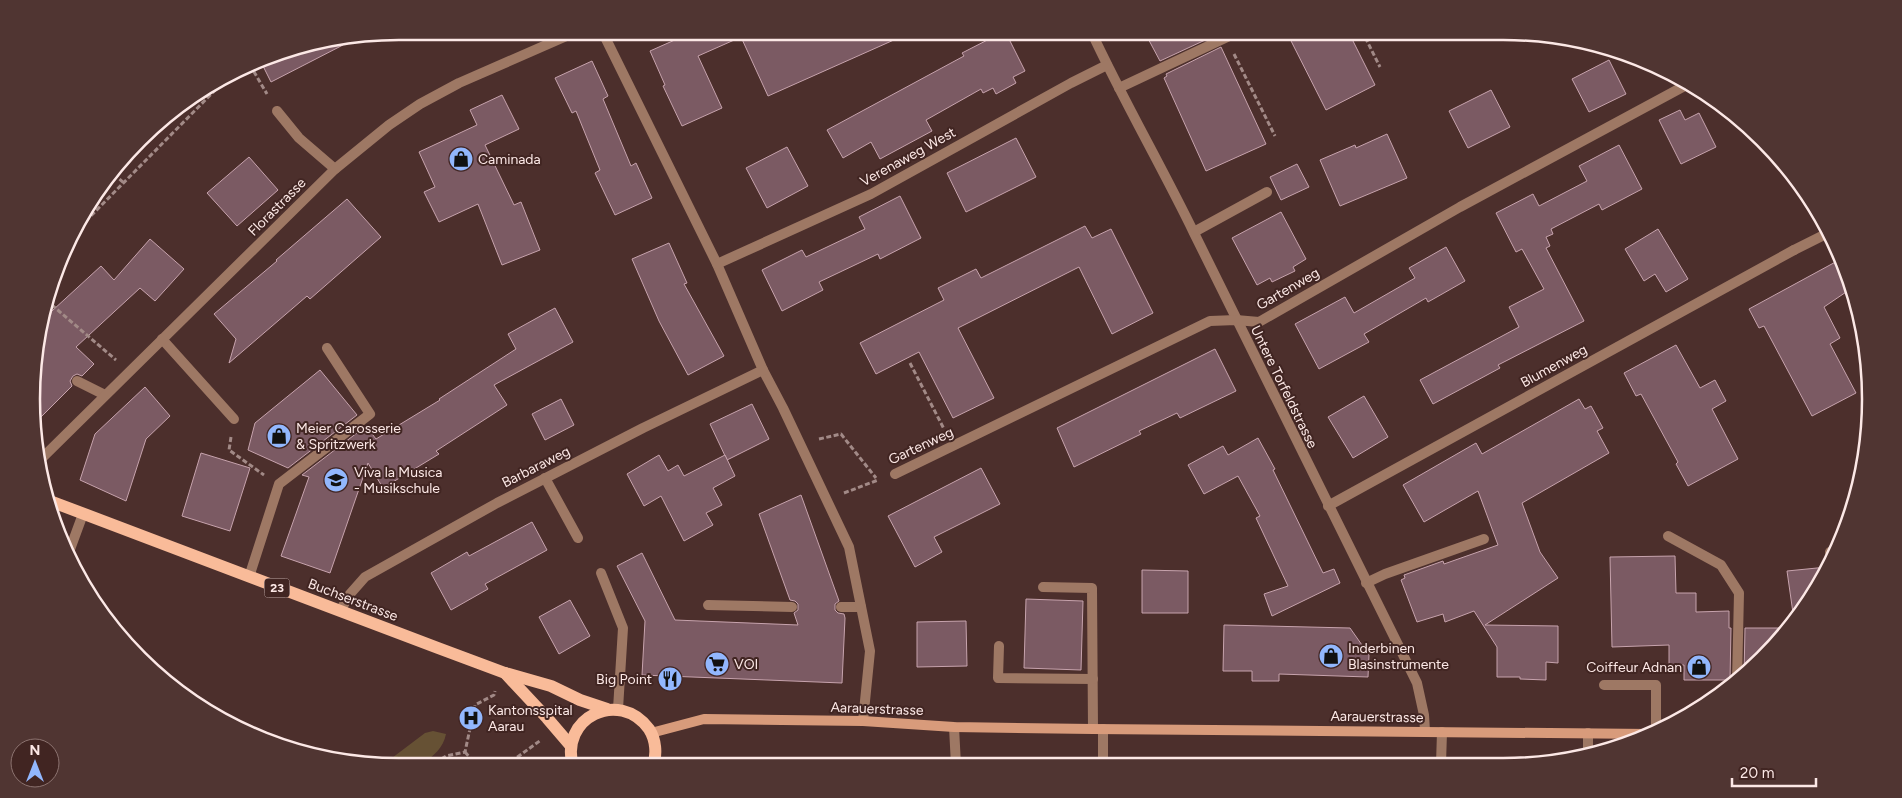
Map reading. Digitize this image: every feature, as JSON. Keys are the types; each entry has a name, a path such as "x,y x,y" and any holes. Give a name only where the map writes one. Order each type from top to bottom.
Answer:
{"main road":[{"name":"Buchserstrasse","path":"56,503 505,673 551,686 580,700 613,709"},
{"name":"Buchserstrasse","path":"505,673 571,746"},
{"name":"23","path":"613,709 631,713 643,721 651,733"},
{"path":"572,758 571,746 575,733 583,722 594,714 613,709"},
{"name":"Aarauerstrasse","path":"651,733 704,719 863,721 954,727 1633,734"},
{"path":"651,733 656,746 656,758"}],"street":[{"name":"Florastrasse","path":"45,455 128,371 335,169 389,124 420,104 459,83 557,40"},
{"path":"606,40 717,264 763,370 800,442 849,547 870,651 863,721"},
{"name":"Untere Torfeldstrasse","path":"1095,40 1194,232 1417,683 1424,715 1425,731"},
{"path":"1119,88 1222,40"},
{"name":"Verenaweg West","path":"717,264 871,194 1107,64"},
{"name":"Gartenweg","path":"895,474 1210,321 1236,320 1259,322 1460,206 1681,88"},
{"path":"277,111 299,138 335,169"},
{"path":"1194,232 1266,192"},
{"name":"Blumenweg","path":"1328,506 1823,236"},
{"path":"162,339 234,419"},
{"path":"248,577 279,484 370,414 327,348"},
{"name":"Barbaraweg","path":"340,611 350,594 365,577 545,478 763,370"},
{"path":"77,381 105,395"},
{"path":"545,478 578,538"},
{"path":"71,546 83,514"},
{"path":"1668,536 1721,566 1739,593 1736,672"},
{"path":"1366,583 1385,574 1484,539"},
{"path":"601,574 623,628 613,709"},
{"path":"1043,587 1092,588 1093,679 1102,758"},
{"path":"708,605 792,607"},
{"path":"841,607 861,607"},
{"path":"999,646 998,678 1093,679"},
{"path":"1604,684 1656,686 1656,724"},
{"path":"954,727 956,758"},
{"path":"1441,758 1442,732"},
{"path":"1588,733 1588,748"}],"path":[{"path":"1227,40 1275,136"},
{"path":"1366,40 1380,67"},
{"path":"253,71 277,111"},
{"path":"87,222 217,89"},
{"path":"117,177 125,184"},
{"path":"52,305 128,371"},
{"path":"910,363 953,446"},
{"path":"234,419 229,450 279,484"},
{"path":"800,442 841,434 878,481"},
{"name":"Gartenweg","path":"827,499 895,474"},
{"path":"465,752 475,705 494,695 505,673"},
{"path":"516,758 541,740"},
{"path":"465,752 471,758"},
{"path":"443,758 465,752"}],"shaded area":[{"path":"433,731 446,734 436,753 430,758 392,758 425,733"}],"building":[{"path":"675,40 734,40 698,56 722,108 682,126 663,86 665,85 650,51"},
{"path":"742,40 894,40 768,96"},
{"path":"987,40 1010,40 1025,71 1013,77 1016,83 996,94 993,88 983,93 981,89 926,120 932,131 880,159 871,142 843,158 827,130 964,56 962,53"},
{"path":"1149,40 1205,40 1160,61"},
{"path":"1291,40 1352,40 1375,85 1326,110"},
{"path":"343,45 343,45 271,82 263,67 306,52"},
{"path":"1221,47 1266,144 1206,171 1164,78 1167,76 1166,74"},
{"path":"1609,60 1626,94 1589,112 1572,79"},
{"path":"592,61 608,96 603,99 631,166 636,163 652,198 615,215 595,173 600,170 576,111 572,113 555,78"},
{"path":"1491,90 1510,127 1468,148 1449,111"},
{"path":"502,95 519,129 485,145 514,205 521,202 540,250 502,265 478,204 439,222 424,192 435,187 419,152 477,125 470,110"},
{"path":"1680,110 1685,120 1699,113 1716,147 1681,164 1659,120"},
{"path":"1387,134 1407,178 1340,206 1320,160 1355,145 1356,148"},
{"path":"1016,138 1036,177 966,212 947,173"},
{"path":"1619,145 1642,189 1602,210 1599,204 1551,229 1553,234 1546,237 1550,246 1546,248 1584,321 1498,365 1500,368 1433,404 1420,380 1519,327 1509,307 1544,289 1522,249 1516,252 1496,213 1533,194 1539,206 1587,181 1579,166"},
{"path":"787,147 808,186 767,208 746,168"},
{"path":"249,157 278,190 237,226 207,193"},
{"path":"1297,164 1309,187 1281,200 1270,177"},
{"path":"900,196 921,238 880,259 878,254 819,282 823,290 782,311 762,270 802,250 806,257 865,229 859,217"},
{"path":"347,199 381,237 310,299 307,296 229,363 236,339 214,314"},
{"path":"1281,212 1306,259 1293,267 1295,271 1272,282 1270,278 1257,285 1232,238"},
{"path":"1085,226 1092,238 1111,229 1153,313 1112,334 1079,267 958,328 994,398 953,418 919,352 876,374 860,343 944,300 938,288 976,269 981,278"},
{"path":"1658,229 1688,279 1666,292 1655,274 1644,281 1625,249"},
{"path":"150,239 184,269 155,301 140,288 76,347 94,364 82,376 77,374 73,376 70,381 72,386 41,417 43,352 51,312 101,266 114,280"},
{"path":"669,243 687,283 684,284 724,356 688,375 659,321 632,259"},
{"path":"1446,247 1465,281 1428,302 1426,298 1364,334 1369,342 1319,369 1295,324 1345,297 1354,313 1415,278 1409,268"},
{"path":"1835,262 1846,292 1824,307 1840,338 1830,344 1856,393 1812,416 1764,326 1759,328 1749,309"},
{"path":"555,308 573,342 494,385 507,405 436,451 439,454 383,488 368,463 330,573 281,556 309,477 302,475 366,426 376,439 440,400 516,349 508,334"},
{"path":"1676,345 1700,388 1715,380 1726,401 1712,409 1738,459 1688,486 1676,464 1678,462 1641,394 1636,396 1624,373"},
{"path":"1215,349 1236,391 1180,418 1177,413 1139,431 1141,434 1074,467 1057,428"},
{"path":"320,370 357,415 288,468 248,450 255,423"},
{"path":"145,387 170,416 146,439 126,501 80,480 95,434"},
{"path":"1364,396 1388,437 1353,458 1328,417"},
{"path":"561,399 574,425 545,440 532,414"},
{"path":"1579,399 1585,409 1591,406 1603,428 1597,431 1609,453 1522,503 1540,552 1558,578 1485,625 1558,626 1558,663 1546,662 1546,680 1497,677 1497,647 1474,611 1445,622 1443,614 1417,622 1401,580 1405,578 1404,575 1443,561 1444,564 1498,545 1478,491 1424,522 1403,485 1476,443 1482,454"},
{"path":"752,404 769,439 727,460 710,424"},
{"path":"1258,438 1275,469 1273,470 1323,573 1334,569 1340,583 1272,616 1264,594 1288,586 1256,518 1260,516 1238,476 1204,494 1188,465 1223,446 1228,455"},
{"path":"201,453 250,468 230,531 182,516"},
{"path":"659,455 668,471 678,465 684,476 725,455 735,476 713,488 722,505 706,513 713,525 684,541 661,496 644,506 627,474"},
{"path":"981,468 1000,504 934,537 942,552 915,567 888,516"},
{"path":"801,495 839,601 835,604 835,610 838,613 844,614 845,618 842,683 642,675 645,621 617,566 642,553 675,620 798,625 794,613 798,610 798,604 790,600 759,514"},
{"path":"532,522 547,550 485,584 488,589 451,610 431,573 467,552 469,556"},
{"path":"1675,556 1676,593 1696,593 1696,612 1729,611 1729,628 1731,628 1730,677 1727,680 1684,680 1684,665 1669,666 1669,645 1612,647 1610,557"},
{"path":"1820,568 1793,611 1787,571"},
{"path":"1142,570 1188,571 1188,613 1142,613"},
{"path":"1026,599 1083,601 1081,670 1024,668"},
{"path":"570,600 590,636 559,654 539,617"},
{"path":"966,621 967,666 917,667 917,622"},
{"path":"1224,625 1350,628 1369,655 1368,677 1279,674 1279,681 1252,681 1252,671 1223,671"},
{"path":"1745,628 1780,628 1757,653 1744,665"}],"place":[{"name":"Caminada","path":"461,159"},
{"name":"Meier Carosserie & Spritzwerk","path":"279,436"},
{"name":"Viva la Musica - Musikschule","path":"336,480"},
{"name":"Inderbinen Blasinstrumente","path":"1331,656"},
{"name":"VOI","path":"717,664"},
{"name":"Coiffeur Adnan","path":"1699,667"},
{"name":"Big Point","path":"670,679"},
{"name":"Kantonsspital Aarau","path":"471,718"}]}
